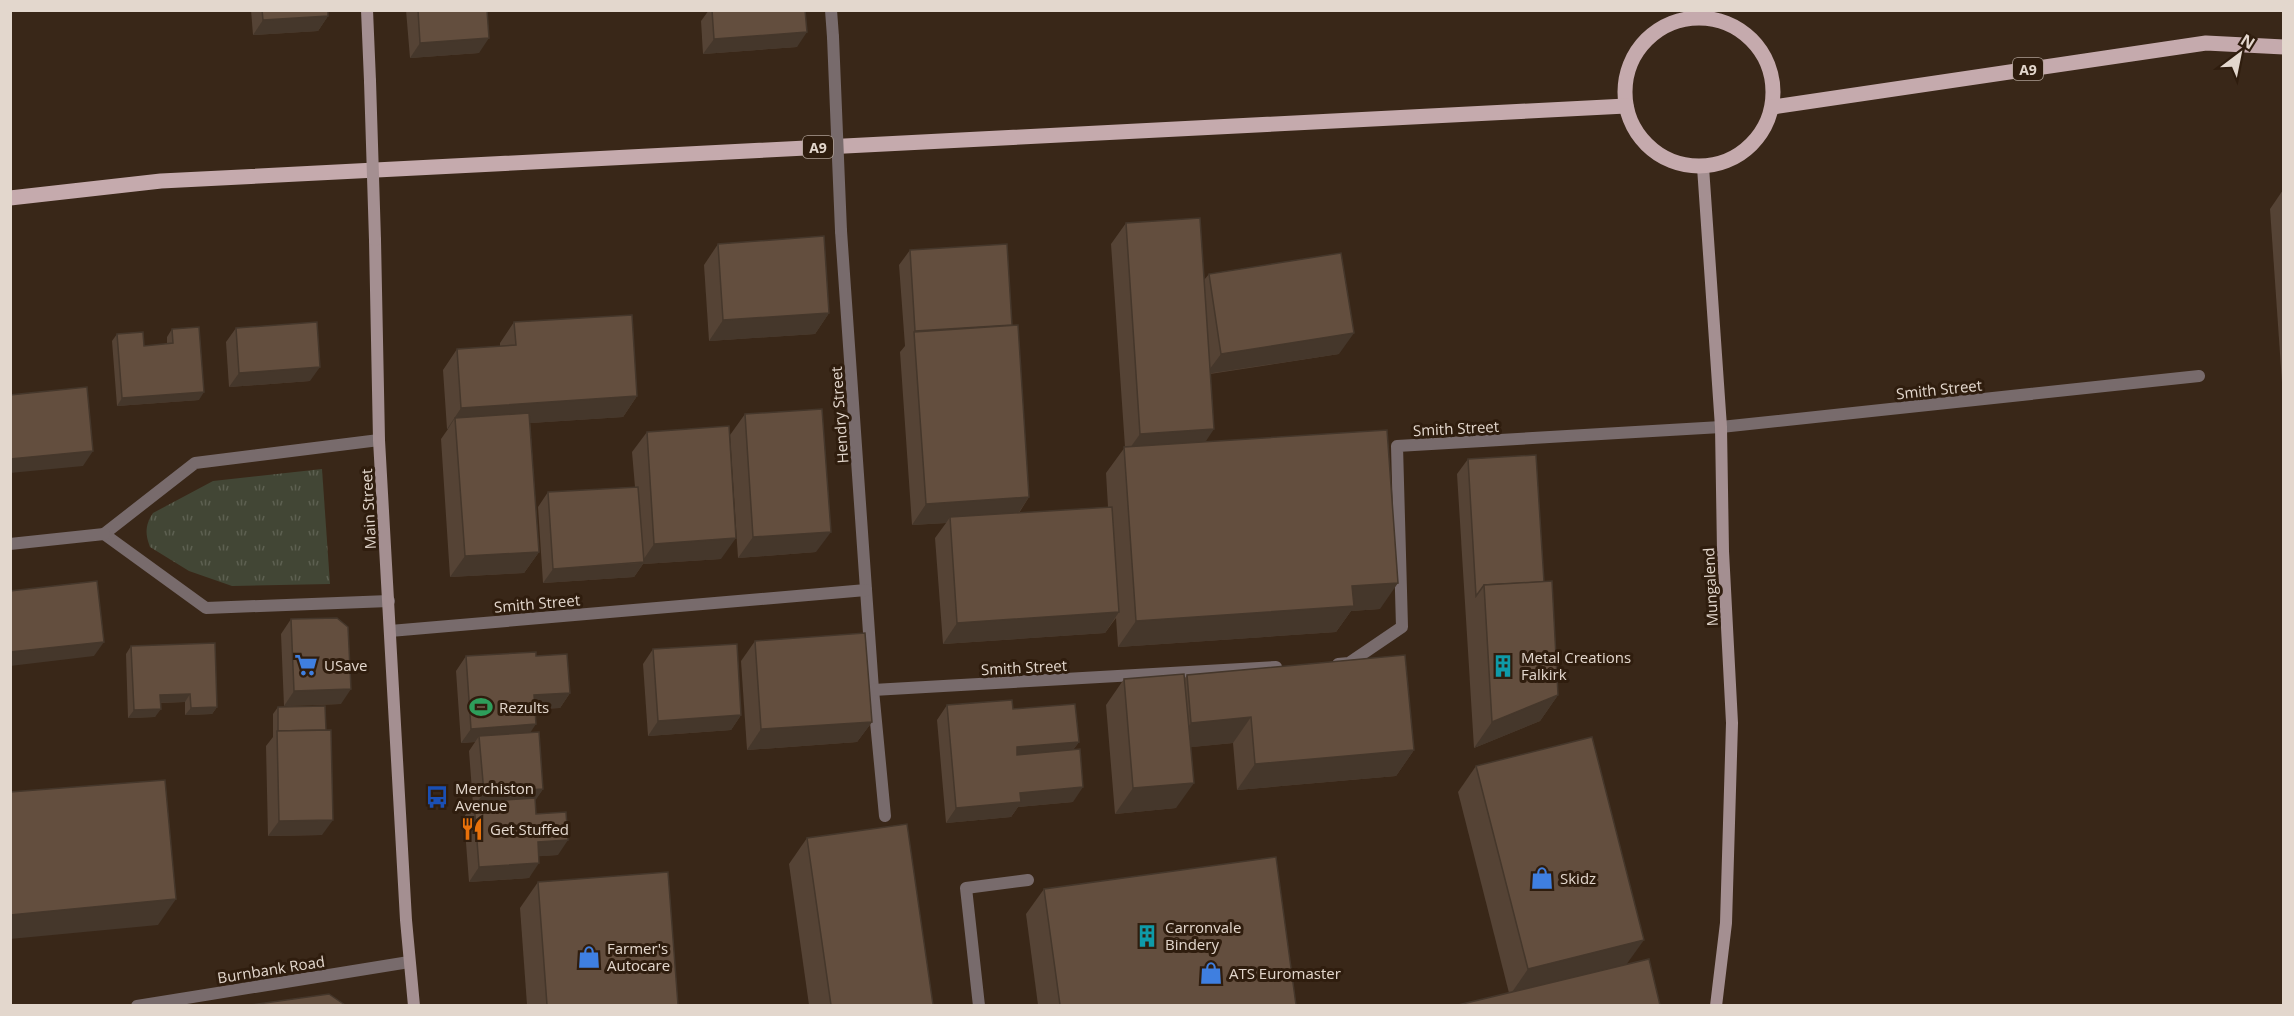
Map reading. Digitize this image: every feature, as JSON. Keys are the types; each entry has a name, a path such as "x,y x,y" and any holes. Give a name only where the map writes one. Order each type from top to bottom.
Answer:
{"main road":[{"name":"Main Street","path":"367,10 379,440 409,962 414,1005"},
{"path":"1700,17 1726,22 1748,36 1765,56 1773,81 1773,107 1764,130 1748,149 1727,162 1703,167 1676,163 1653,150 1635,131 1626,106 1626,79 1634,55 1651,34 1674,22 1700,17"},
{"name":"A9","path":"1773,107 2206,43 2283,48"},
{"name":"A9","path":"10,198 161,181 1626,106"},
{"name":"Mungalend","path":"1703,167 1721,427 1723,551 1732,723 1726,923 1716,1005"}],"street":[{"name":"Hendry Street","path":"831,10 841,231 873,690 885,816"},
{"name":"Smith Street","path":"1326,664 1349,663 1402,627 1397,446 1721,427 2199,376"},
{"path":"10,544 104,534 195,463 379,440"},
{"path":"104,534 206,608 389,601"},
{"name":"Smith Street","path":"390,631 866,590"},
{"name":"Smith Street","path":"873,690 1292,666"},
{"path":"979,1005 966,888 1028,880"},
{"name":"Burnbank Road","path":"136,1005 409,962"}],"green space":[{"path":"322,469 330,584 232,586 189,571 150,547 147,530 153,513 213,481"}],"building":[{"path":"262,10 328,10 328,16 263,20"},
{"path":"418,10 487,10 489,38 420,43"},
{"path":"712,10 805,10 807,32 714,39"},
{"path":"1200,218 1214,429 1140,434 1126,223"},
{"path":"824,236 829,313 723,320 718,244"},
{"path":"1007,244 1012,325 915,331 910,250"},
{"path":"1341,253 1354,333 1221,354 1209,274"},
{"path":"632,315 637,396 461,408 457,349 516,345 514,322"},
{"path":"317,322 320,367 239,373 236,328"},
{"path":"1018,325 1029,497 926,504 914,332"},
{"path":"199,327 204,392 122,398 117,334 143,332 144,346 173,343 172,329"},
{"path":"87,387 93,451 10,459 10,395"},
{"path":"822,409 831,532 753,537 745,414"},
{"path":"529,413 539,552 465,556 455,418"},
{"path":"729,426 736,538 654,544 647,432"},
{"path":"1387,430 1398,583 1352,586 1354,606 1136,621 1124,447"},
{"path":"1536,455 1544,582 1484,585 1476,596 1468,459"},
{"path":"638,487 644,562 553,569 548,492"},
{"path":"1112,507 1119,612 957,623 950,517"},
{"path":"97,581 104,642 10,652 10,591"},
{"path":"1552,581 1558,695 1492,722 1484,585"},
{"path":"337,618 348,627 351,689 294,691 291,619"},
{"path":"865,633 872,722 761,729 755,641"},
{"path":"215,643 217,707 191,708 190,694 160,695 161,709 134,710 131,646"},
{"path":"737,644 741,715 658,721 653,649"},
{"path":"536,652 536,656 567,654 570,693 534,695 536,724 471,729 466,656"},
{"path":"1405,655 1414,750 1255,764 1251,717 1191,723 1187,675"},
{"path":"1184,674 1194,783 1133,788 1124,679"},
{"path":"1012,700 1013,709 1075,704 1079,742 1017,747 1017,755 1080,749 1083,787 1020,793 1021,802 956,808 947,705"},
{"path":"325,706 326,730 278,731 278,707"},
{"path":"331,730 333,820 279,821 277,731"},
{"path":"539,732 543,789 484,793 479,736"},
{"name":"Skidz","path":"1592,737 1644,940 1528,969 1476,766"},
{"path":"165,780 176,899 10,915 10,792"},
{"path":"535,798 536,814 566,812 568,840 538,842 539,863 479,867 474,802"},
{"path":"907,824 933,1005 831,1005 807,838"},
{"path":"1276,857 1296,1005 1060,1005 1044,889"},
{"name":"Farmer's Autocare","path":"668,872 678,1005 547,1005 538,882"},
{"path":"1649,959 1660,1005 1458,1005"},
{"path":"329,994 345,1005 250,1005"}],"place":[{"name":"USave","path":"306,665"},
{"name":"Metal Creations Falkirk","path":"1503,666"},
{"name":"Rezults","path":"481,707"},
{"name":"Merchiston Avenue","path":"437,797"},
{"name":"Get Stuffed","path":"472,829"},
{"name":"Skidz","path":"1542,878"},
{"name":"Carronvale Bindery","path":"1147,936"},
{"name":"Farmer's Autocare","path":"589,957"},
{"name":"ATS Euromaster","path":"1211,973"}]}
